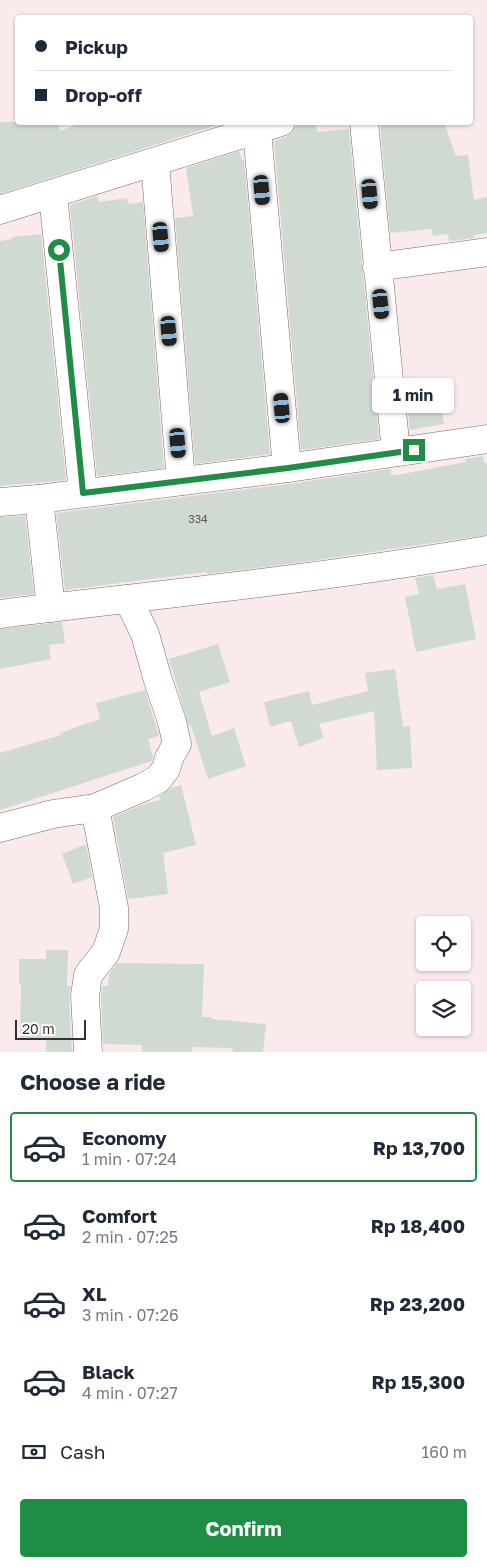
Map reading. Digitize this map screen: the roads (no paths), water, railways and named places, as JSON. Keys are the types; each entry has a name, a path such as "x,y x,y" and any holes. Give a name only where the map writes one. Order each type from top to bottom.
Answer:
{"street":[{"path":"364,125 396,452"},
{"path":"0,210 269,126 288,468"},
{"path":"155,162 181,481"},
{"path":"53,194 83,493"},
{"path":"377,266 487,252"},
{"path":"0,502 40,500 288,468 487,439"},
{"path":"40,500 50,608"},
{"path":"0,614 128,600 419,562 487,550"},
{"path":"0,828 54,814 95,808 158,780 166,769 169,758 177,744 145,634 128,600"},
{"path":"88,1052 85,996 88,975 106,952 114,929 114,908 95,808"}]}
